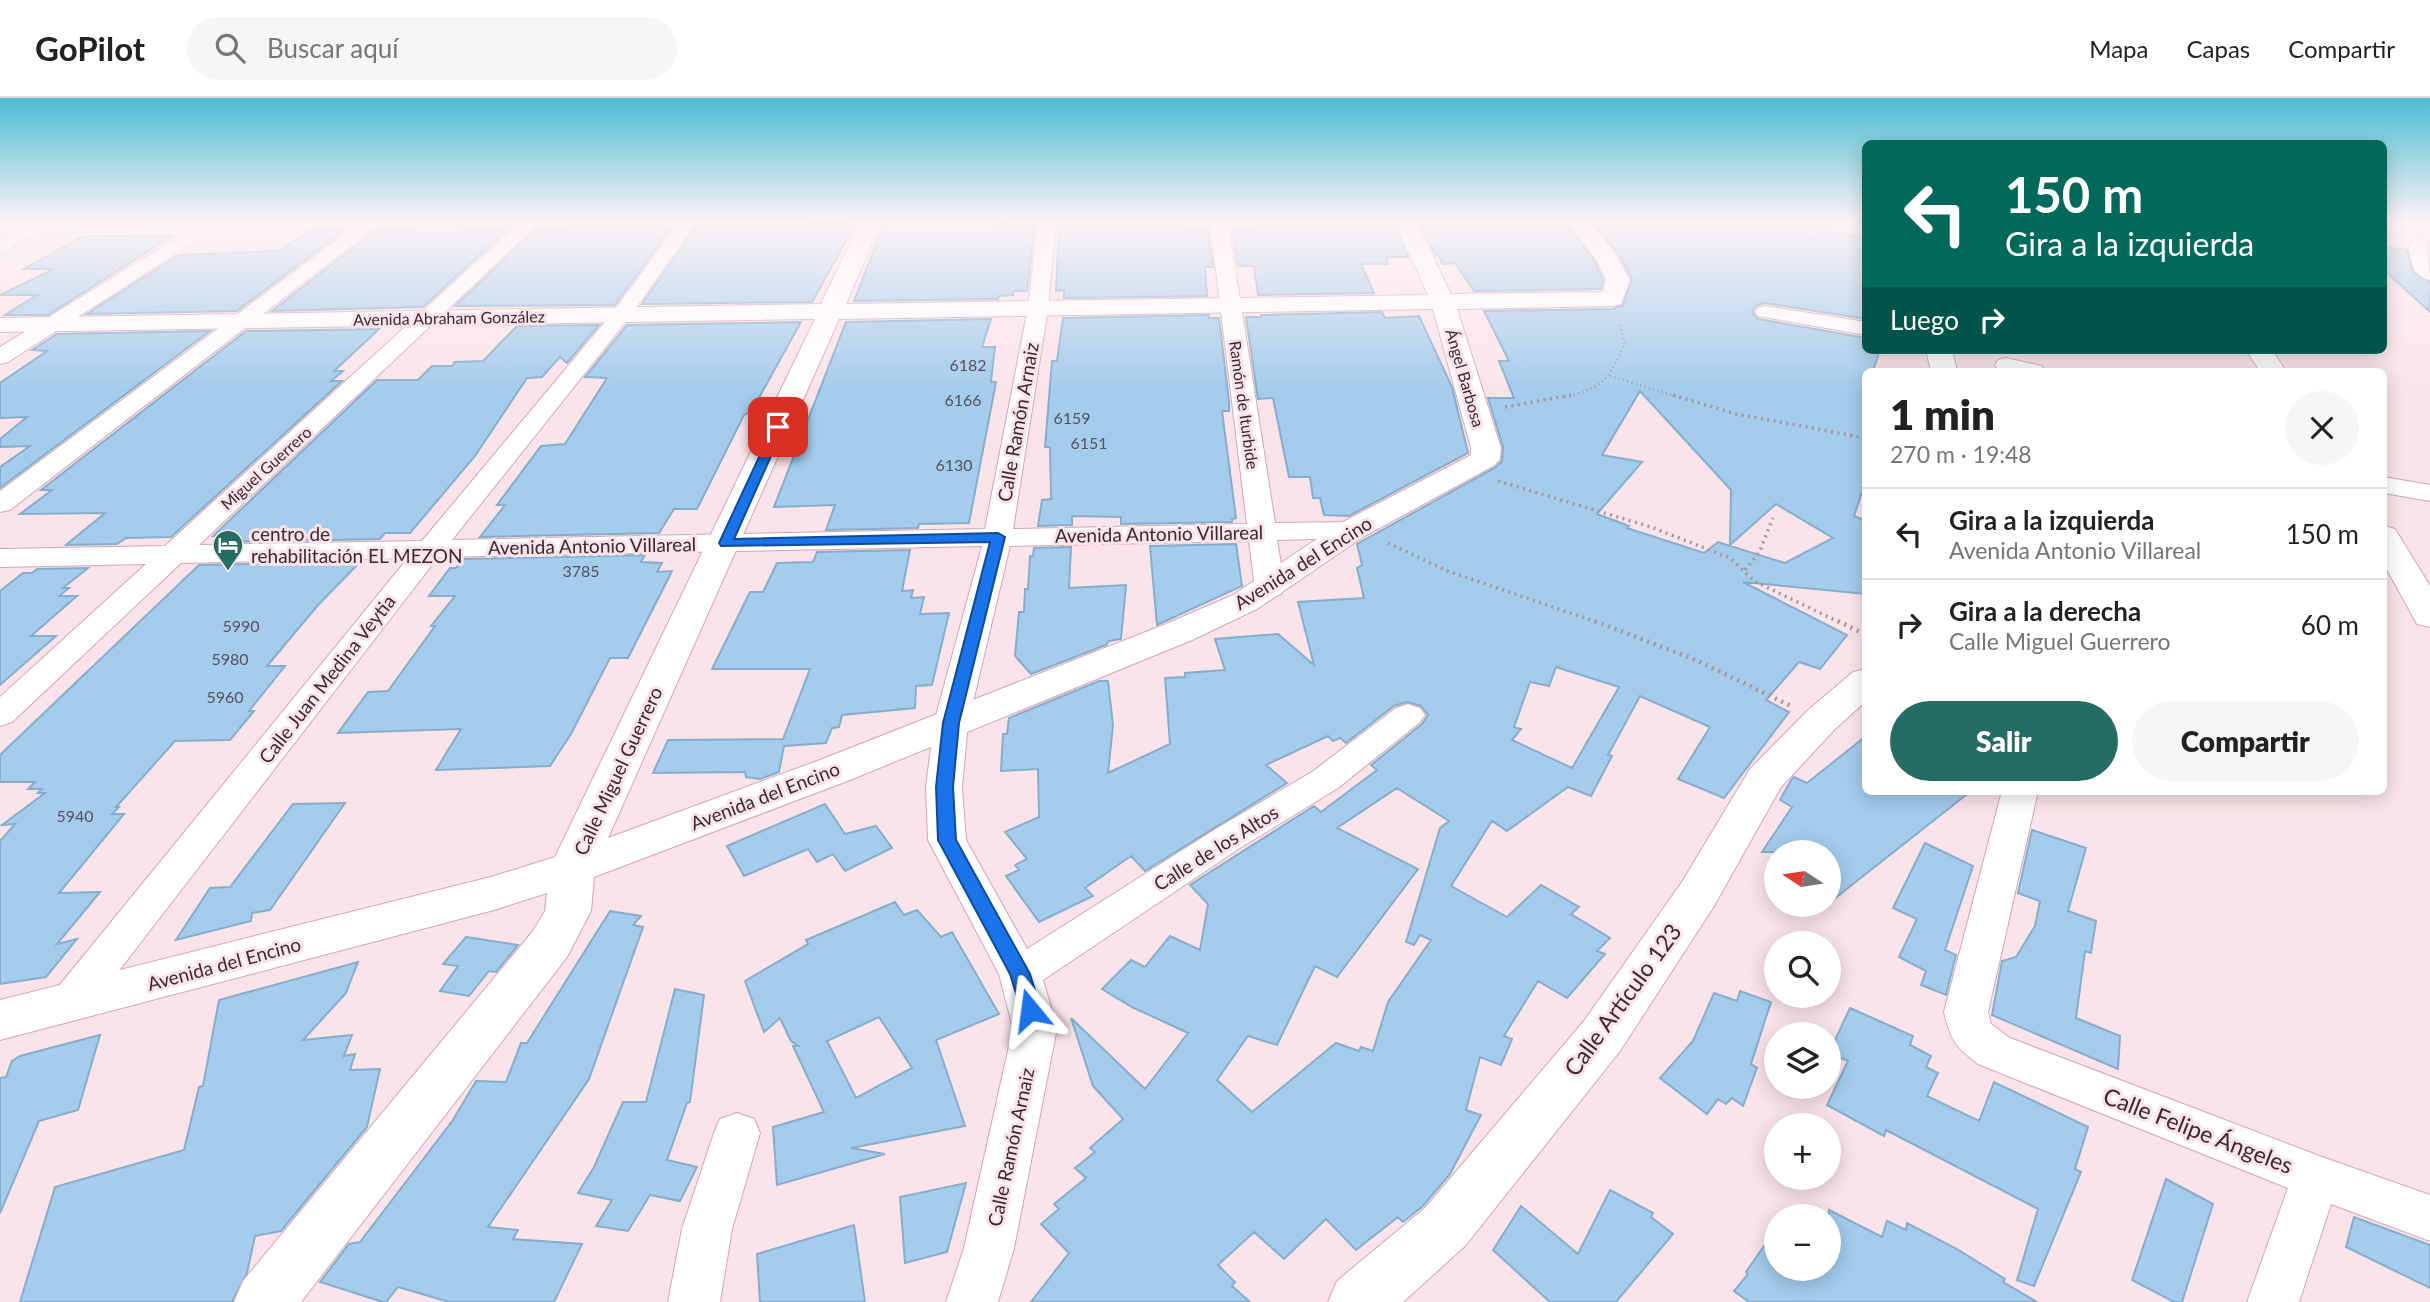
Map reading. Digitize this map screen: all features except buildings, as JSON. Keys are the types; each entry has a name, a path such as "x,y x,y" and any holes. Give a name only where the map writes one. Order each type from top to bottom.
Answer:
{"main road":[{"name":"Calle Miguel Guerrero","path":"264,1302 550,944 568,911 572,868 726,543 846,278"},
{"name":"Ángel Barbosa","path":"1432,278 1443,302 1486,448 1475,465"},
{"path":"1613,299 1617,278"},
{"name":"Avenida Abraham González","path":"0,326 1613,299"},
{"name":"Avenida del Encino","path":"0,1020 495,893 572,868 951,723 1179,632 1270,588 1354,529 1475,465"},
{"path":"2387,545 2393,564 2430,616"},
{"name":"Calle Artículo 123","path":"1358,1302 1446,1227 1602,1036 1698,894 1765,779 1821,720 1862,684"}],"street":[{"path":"0,357 127,278"},
{"path":"0,504 298,278"},
{"name":"Miguel Guerrero","path":"0,715 472,278"},
{"name":"Calle Juan Medina Veytia","path":"69,1004 429,549 621,315 648,278"},
{"name":"Calle Ramón Arnaiz","path":"972,1302 989,1248 1035,1028 1020,974 947,840 944,787 951,723 998,537 1041,278"},
{"name":"Ramón de Iturbide","path":"1226,278 1270,588"},
{"path":"1765,312 1862,328"},
{"path":"2006,365 2020,368"},
{"path":"2387,486 2430,493"},
{"name":"Avenida Antonio Villareal","path":"0,558 1354,529"},
{"name":"Calle de los Altos","path":"1020,974 1227,839 1325,780 1408,715"},
{"name":"Calle Felipe Ángeles","path":"2019,795 1966,1012 1971,1034 1994,1051 2316,1177 2430,1218"},
{"path":"694,1302 707,1229 737,1133"},
{"path":"2273,1302 2316,1177"}],"path":[{"path":"1473,410 1569,396 1600,386 1610,376 1625,344 1613,299"},
{"path":"1610,376 1736,414 1862,437"},
{"path":"1475,465 1730,558 1754,581 1862,633"},
{"path":"1745,570 1759,553 1773,519"},
{"path":"1354,529 1450,572 1550,604 1698,661 1821,720"}],"place":[{"name":"centro de rehabilitación EL MEZON","path":"228,572"}],"route":[{"path":"778,427 726,543 998,537 951,723 944,787 947,840 1020,974 1030,1010"}]}
